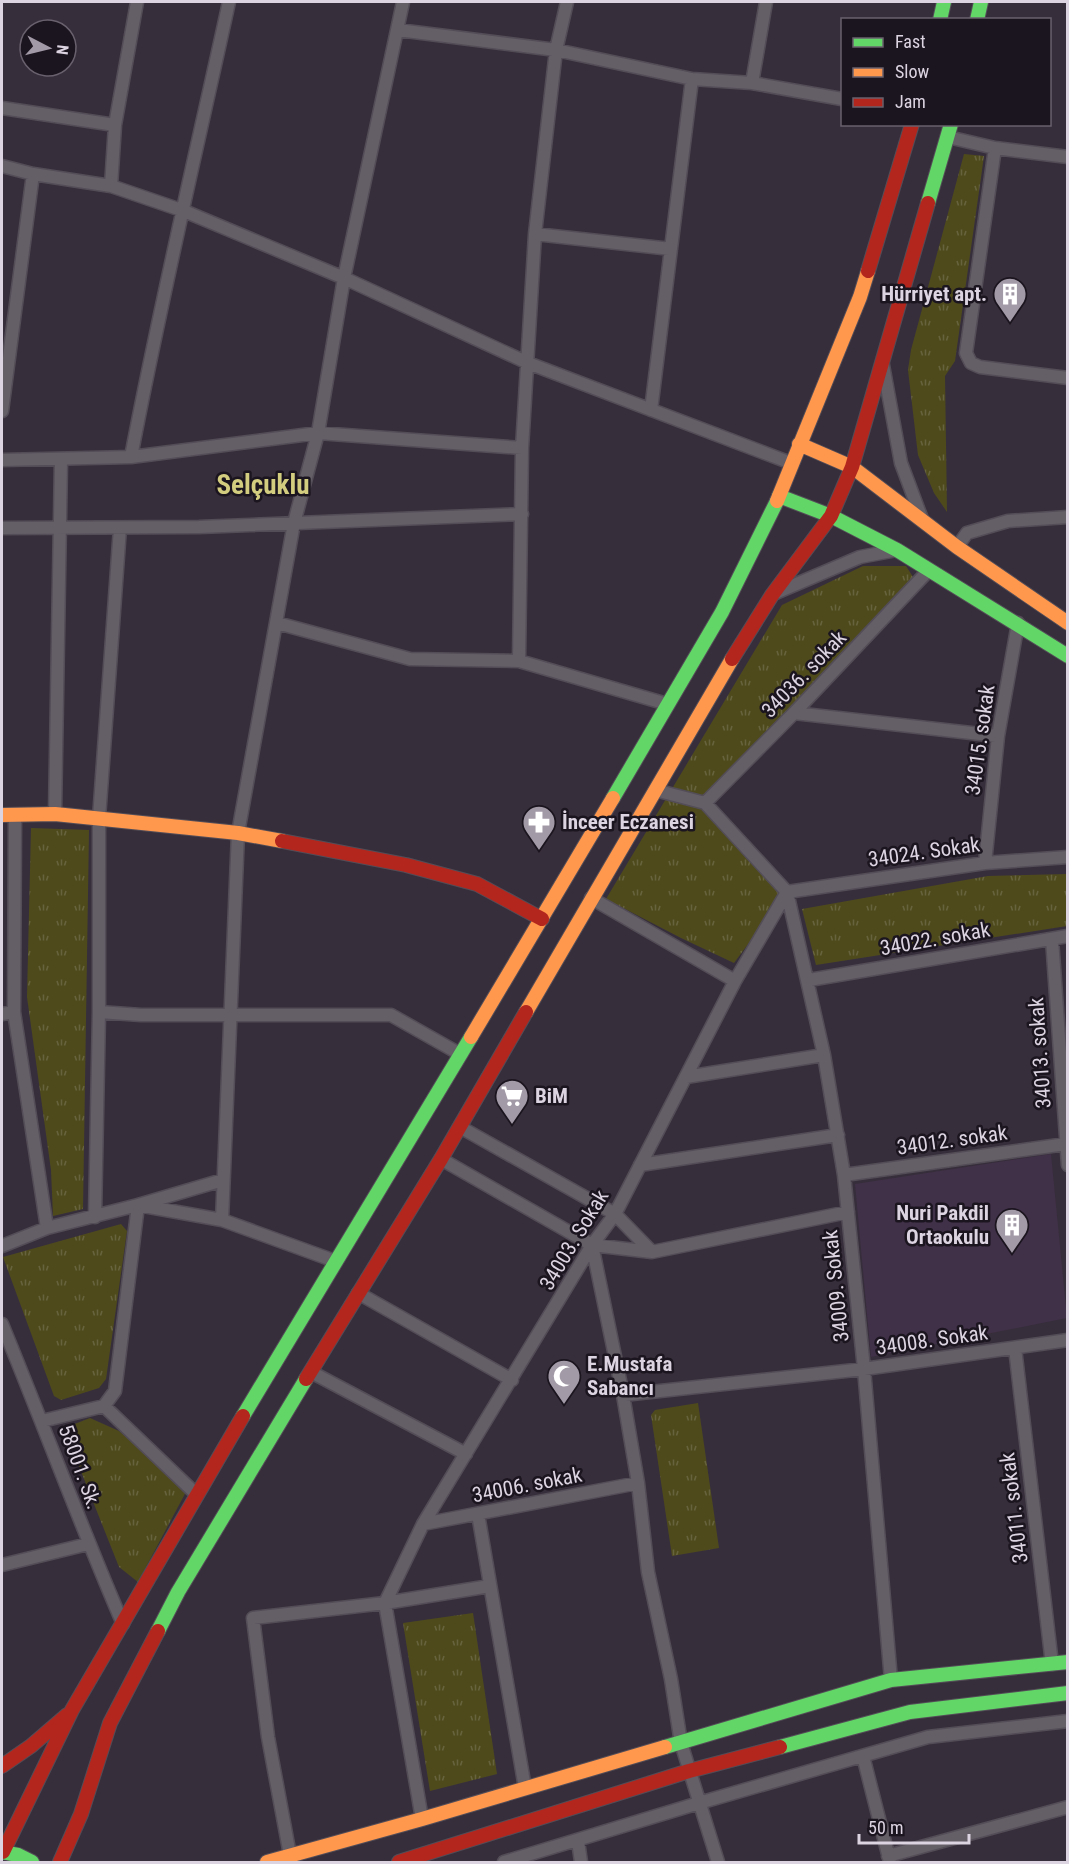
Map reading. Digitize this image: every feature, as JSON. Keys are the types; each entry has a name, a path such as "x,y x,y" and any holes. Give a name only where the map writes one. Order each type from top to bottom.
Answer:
{"main road":[{"path":"940,18 944,2"},
{"path":"977,18 981,2"},
{"path":"32,1863 27,1858 2,1850 72,1710 196,1494 542,919 722,612 779,496 860,297 911,126"},
{"path":"60,1863 81,1814 110,1723 178,1592 460,1127 714,687 772,595 831,516 852,467 949,131"},
{"path":"799,444 852,467 957,547 1068,623"},
{"path":"779,496 831,516 897,550 1068,656"},
{"path":"8,815 55,814 238,833 406,865 477,884 542,919"},
{"path":"267,1863 891,1680 1068,1662"},
{"path":"399,1863 689,1771 910,1712 1068,1693"},
{"path":"2,1766 31,1746 72,1710"}],"street":[{"path":"111,186 115,125 137,2"},
{"path":"131,457 155,333 229,2"},
{"path":"222,1220 238,833 294,523 318,433 344,278 403,2"},
{"path":"519,661 522,448 535,234 556,50 567,2"},
{"path":"752,83 766,2"},
{"path":"398,30 556,50 692,79 752,83 841,99"},
{"path":"651,410 692,79"},
{"path":"2,108 115,125"},
{"path":"949,131 994,148 1068,157"},
{"path":"994,148 966,353 971,363 980,367 1068,378"},
{"path":"2,166 33,174 111,186 184,211 344,278 528,363 791,463"},
{"path":"2,411 33,174"},
{"path":"535,234 671,249"},
{"path":"883,363 901,463 922,520"},
{"path":"2,460 131,457 318,433 522,448"},
{"path":"55,814 61,460"},
{"path":"2,528 199,527 522,514"},
{"path":"957,547 967,533 1008,521 1068,517"},
{"path":"95,1217 99,1012 99,818 120,528"},
{"path":"772,595 860,557 897,550"},
{"name":"34036. sokak","path":"705,803 929,570"},
{"path":"277,623 410,659 519,661 667,704"},
{"name":"34015. sokak","path":"985,863 998,736 1018,623"},
{"path":"794,713 998,736"},
{"path":"655,790 705,803 787,892"},
{"path":"8,815 8,1013 47,1228"},
{"name":"34024. Sokak","path":"787,892 985,863 1068,857"},
{"name":"34009. Sokak","path":"787,892 824,1055 844,1175 864,1369 891,1680"},
{"name":"34003. Sokak","path":"385,1602 423,1524 592,1245 615,1214 735,981 787,892"},
{"path":"591,898 735,981"},
{"name":"34022. sokak","path":"808,980 1068,936"},
{"name":"34013. sokak","path":"1052,939 1068,1165"},
{"path":"99,1012 141,1015 391,1015 460,1054"},
{"path":"686,1077 824,1055"},
{"path":"460,1127 615,1214 652,1252"},
{"path":"640,1165 838,1135"},
{"name":"34012. sokak","path":"844,1175 1066,1144"},
{"path":"441,1159 592,1245 652,1252 848,1212"},
{"path":"2,1246 47,1228 95,1217 223,1180"},
{"path":"138,1205 222,1220 335,1261"},
{"path":"42,1421 104,1406 115,1391 138,1205"},
{"path":"592,1245 638,1483 648,1572 671,1679 681,1743 718,1863"},
{"path":"358,1293 512,1380"},
{"name":"58001. Sk.","path":"2,1324 42,1421 88,1544 123,1624"},
{"name":"34008. Sokak","path":"622,1395 864,1369 1068,1340"},
{"name":"34011. sokak","path":"1015,1348 1052,1664"},
{"path":"311,1372 466,1454"},
{"path":"104,1406 196,1494"},
{"name":"34006. sokak","path":"423,1524 638,1483"},
{"path":"478,1514 525,1788"},
{"path":"2,1565 88,1544"},
{"path":"290,1855 268,1737 253,1618 385,1602 490,1586"},
{"path":"385,1602 422,1819"},
{"path":"504,1863 699,1803 928,1737 1068,1720"},
{"path":"862,1756 889,1859 1068,1807"},
{"path":"578,1841 581,1863"}],"shaded area":[{"path":"1051,1154 1067,1318 871,1357 855,1184"}],"green space":[{"path":"964,154 984,156 955,361 945,376 947,512 934,493 918,455 908,370 911,350"},
{"path":"863,566 906,566 913,577 794,713 705,803 787,892 734,963 606,899 782,605"},
{"path":"31,828 89,830 83,1209 53,1216 51,1170 27,997"},
{"path":"1067,874 1067,926 816,965 802,909 988,876"},
{"path":"121,1224 127,1231 106,1379 99,1388 61,1400 54,1396 3,1257"},
{"path":"698,1403 719,1548 672,1556 651,1415 655,1410"},
{"path":"90,1418 119,1431 187,1490 138,1582 119,1567 67,1436 67,1427"},
{"path":"473,1613 497,1774 430,1791 403,1623"}],"traffic: fast":[{"path":"940,18 944,2"},
{"path":"977,18 981,2"},
{"path":"928,203 950,126"},
{"path":"779,496 831,516 897,550 1068,656"},
{"path":"613,798 722,612 777,501"},
{"path":"243,1416 471,1037"},
{"path":"158,1631 178,1592 306,1379"},
{"path":"665,1747 891,1680 1068,1662"},
{"path":"780,1747 910,1712 1068,1693"},
{"path":"2,1852 18,1855 32,1862"}],"traffic: slow":[{"path":"777,501 860,297 868,271"},
{"path":"799,444 852,467 957,547 1068,623"},
{"path":"526,1012 732,659"},
{"path":"471,1037 613,798"},
{"path":"2,815 55,814 238,833 282,841"},
{"path":"267,1862 665,1747"}],"traffic: jam":[{"path":"868,271 911,126"},
{"path":"732,659 772,595 831,516 852,467 928,203"},
{"path":"282,841 406,865 477,884 542,919"},
{"path":"306,1379 441,1159 526,1012"},
{"path":"3,1852 72,1710 243,1416"},
{"path":"60,1862 81,1814 110,1723 158,1631"},
{"path":"2,1766 31,1746 67,1715"},
{"path":"399,1862 689,1771 780,1747"}],"place":[{"name":"Hürriyet apt.","path":"1010,323"},
{"name":"İnceer Eczanesi","path":"539,851"},
{"name":"BiM","path":"512,1125"},
{"name":"Nuri Pakdil Ortaokulu","path":"1012,1254"},
{"name":"E.Mustafa Sabancı","path":"564,1405"}],"district":[{"name":"Selçuklu","path":"263,485"}]}
